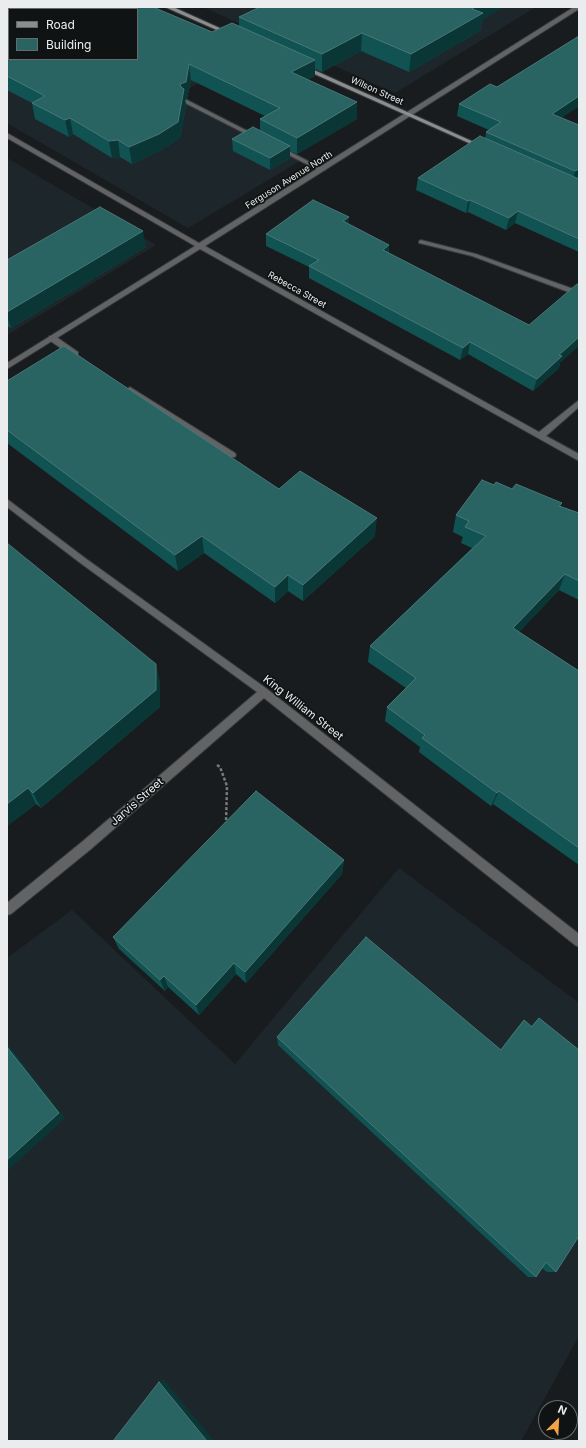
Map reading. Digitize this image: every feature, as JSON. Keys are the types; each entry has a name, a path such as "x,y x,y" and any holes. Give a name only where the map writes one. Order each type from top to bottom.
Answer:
{"main road":[{"path":"168,7 239,38"},
{"name":"Wilson Street","path":"296,64 485,149"}],"street":[{"name":"Ferguson Avenue North","path":"7,366 322,170 578,7"},
{"path":"185,101 260,139"},
{"name":"Rebecca Street","path":"7,135 200,246 579,458"},
{"path":"274,146 322,170"},
{"path":"422,242 474,255 567,288 579,294"},
{"path":"52,338 84,360"},
{"path":"123,386 232,455"},
{"path":"540,436 579,403"},
{"name":"King William Street","path":"7,502 72,552 264,692 579,942"},
{"name":"Jarvis Street","path":"7,910 87,846 264,692"}],"path":[{"path":"198,749 220,768 227,786 226,828"}],"shaded area":[{"path":"7,7 8,60 240,58 178,95 305,158 188,228 7,123"},
{"path":"203,7 536,7 395,93"},
{"path":"7,158 156,245 7,335"},
{"path":"399,868 579,1003 579,1336 544,1400 538,1400 538,1410 521,1441 7,1441 7,958 72,910 235,1064"}],"building":[{"path":"7,7 153,7 212,32 232,23 315,60 291,72 357,102 297,138 260,119 280,108 189,64 186,82 180,84 184,89 178,122 159,134 129,147 118,140 109,141 70,118 65,120 32,103 45,96 7,76"},
{"path":"260,7 475,7 472,9 483,13 411,54 362,33 322,54 239,17"},
{"path":"579,36 579,96 552,114 579,125 579,169 575,171 486,132 501,122 459,104 490,84 497,87"},
{"path":"253,127 290,146 270,158 232,139"},
{"path":"480,136 579,179 579,239 518,211 509,218 418,178"},
{"path":"313,200 349,217 343,221 389,245 383,250 529,325 577,284 579,284 579,337 559,355 562,356 537,379 470,342 463,348 309,266 319,260 266,234"},
{"path":"100,207 143,231 7,312 7,260"},
{"path":"64,346 279,489 300,471 377,518 303,585 288,575 275,587 202,536 175,555 7,430 7,381"},
{"path":"482,480 494,485 496,482 512,489 516,484 562,503 559,506 579,513 579,581 565,574 513,628 579,671 579,848 499,791 497,793 422,738 425,735 387,707 416,678 370,646 486,536 465,527 469,521 456,515"},
{"path":"7,543 156,664 156,690 33,793 28,788 7,804"},
{"path":"256,791 344,860 245,972 234,963 196,1005 164,976 160,980 113,937"},
{"path":"366,937 501,1050 524,1020 532,1027 539,1018 579,1050 579,1236 556,1272 546,1262 536,1277 277,1037"},
{"path":"7,1047 59,1113 7,1160"},
{"path":"159,1382 207,1441 113,1441"}]}
